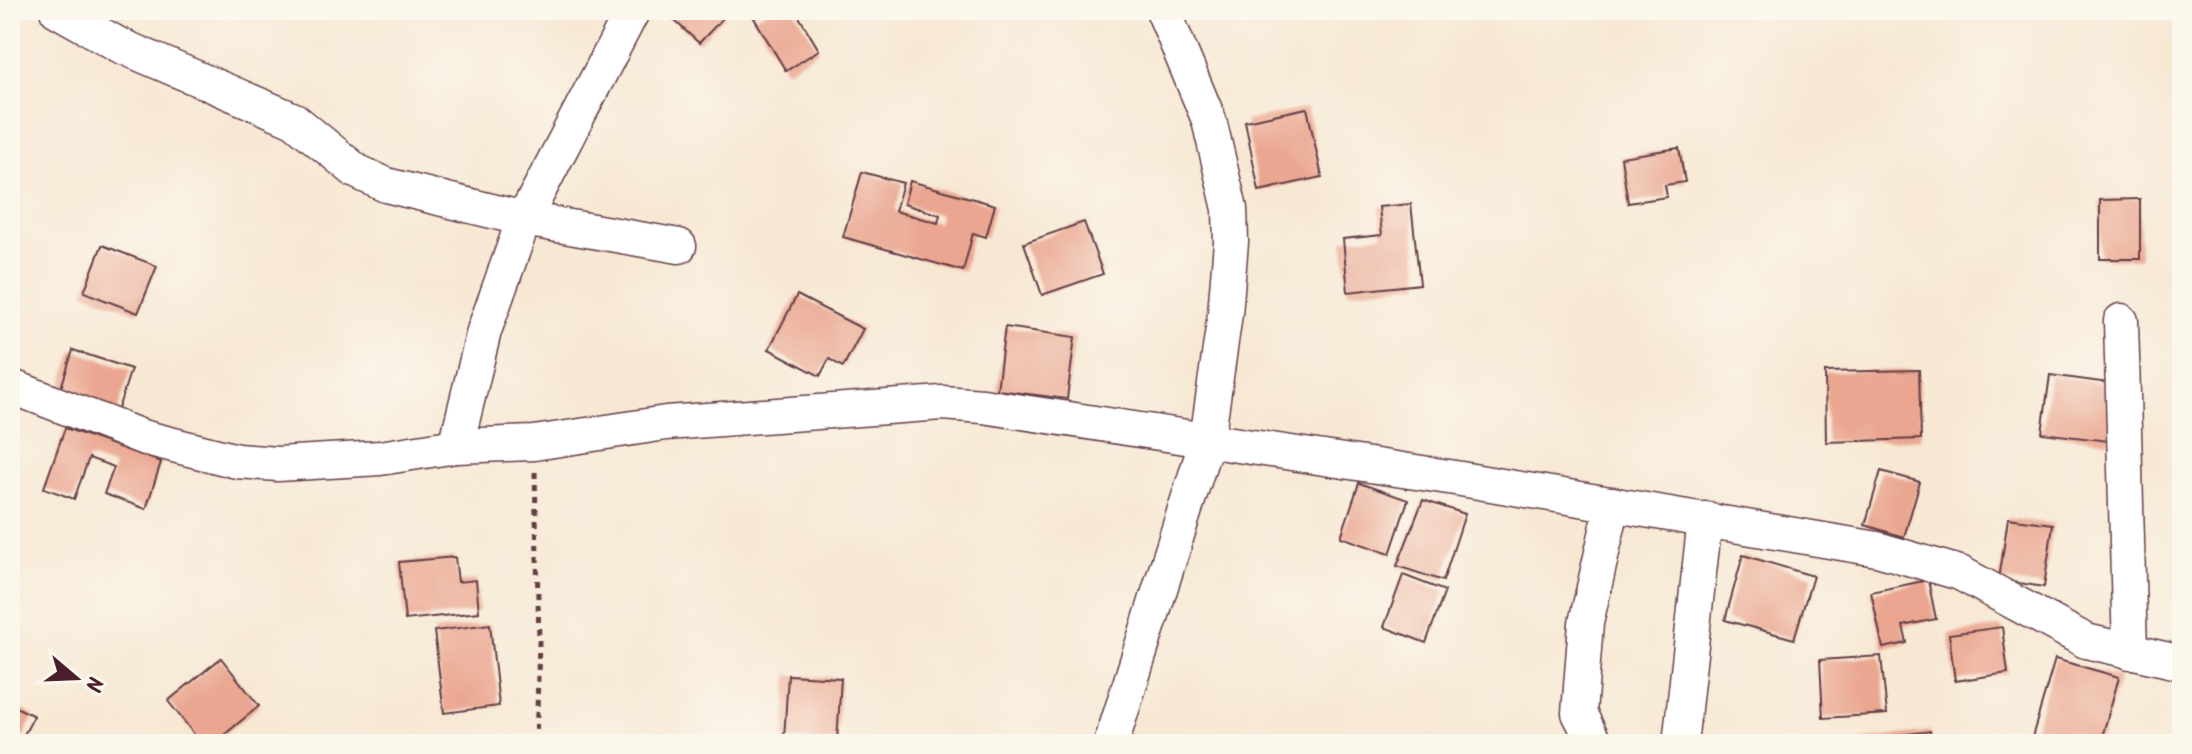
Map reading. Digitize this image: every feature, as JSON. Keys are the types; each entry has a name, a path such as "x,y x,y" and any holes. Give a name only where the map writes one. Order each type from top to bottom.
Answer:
{"street":[{"path":"57,10 119,45 294,120 366,176 386,185 524,219 679,246"},
{"path":"456,446 484,331 524,219 633,10"},
{"path":"1111,744 1207,440 1225,314 1230,209 1209,120 1163,10"},
{"path":"2121,321 2130,652"},
{"path":"10,386 142,437 237,461 278,464 380,458 456,446 534,443 666,423 942,403 1207,440 1877,549 1941,566 1980,583 2086,641 2182,663"},
{"path":"1595,744 1579,713 1580,698 1586,623 1613,504"},
{"path":"1680,744 1705,519"}],"path":[{"path":"534,443 539,642 536,744"}],"building":[{"path":"663,10 716,10 724,17 699,43"},
{"path":"768,10 795,10 819,50 786,71 754,18"},
{"path":"1307,108 1322,177 1259,191 1245,121"},
{"path":"1679,148 1685,182 1665,185 1667,197 1628,203 1621,157"},
{"path":"862,172 903,183 895,211 938,223 940,215 904,204 910,181 995,205 986,237 973,233 963,271 843,237"},
{"path":"2140,199 2140,259 2100,259 2100,200"},
{"path":"1411,204 1420,284 1348,292 1343,239 1382,235 1379,207"},
{"path":"1084,222 1103,274 1042,295 1024,243"},
{"path":"102,245 157,266 138,313 84,292"},
{"path":"797,295 863,329 843,367 829,359 820,376 769,349"},
{"path":"1005,327 1075,337 1067,399 997,390"},
{"path":"73,350 131,369 117,412 59,394"},
{"path":"1919,370 1921,439 1826,442 1825,372"},
{"path":"2050,375 2116,384 2108,441 2042,433"},
{"path":"65,428 161,462 146,509 104,494 114,467 89,458 74,499 44,488"},
{"path":"1881,471 1920,482 1904,537 1865,525"},
{"path":"1359,483 1408,500 1390,554 1341,537"},
{"path":"1423,500 1465,514 1443,581 1397,566"},
{"path":"2008,518 2053,524 2044,587 1999,580"},
{"path":"1743,555 1813,576 1794,639 1725,620"},
{"path":"455,557 458,582 476,580 479,612 405,620 399,562"},
{"path":"1403,575 1445,591 1426,643 1384,627"},
{"path":"1928,580 1936,619 1903,626 1907,643 1883,648 1871,592"},
{"path":"490,624 499,706 444,713 434,631"},
{"path":"2002,627 2008,673 1955,681 1949,634"},
{"path":"1881,656 1887,714 1823,718 1820,660"},
{"path":"221,658 259,706 213,744 202,744 168,701"},
{"path":"2055,659 2119,677 2100,744 2030,744"},
{"path":"788,675 841,678 837,742 784,739"},
{"path":"10,704 34,716 19,744 10,744"},
{"path":"1930,731 1932,744 1861,744 1861,740"}]}
